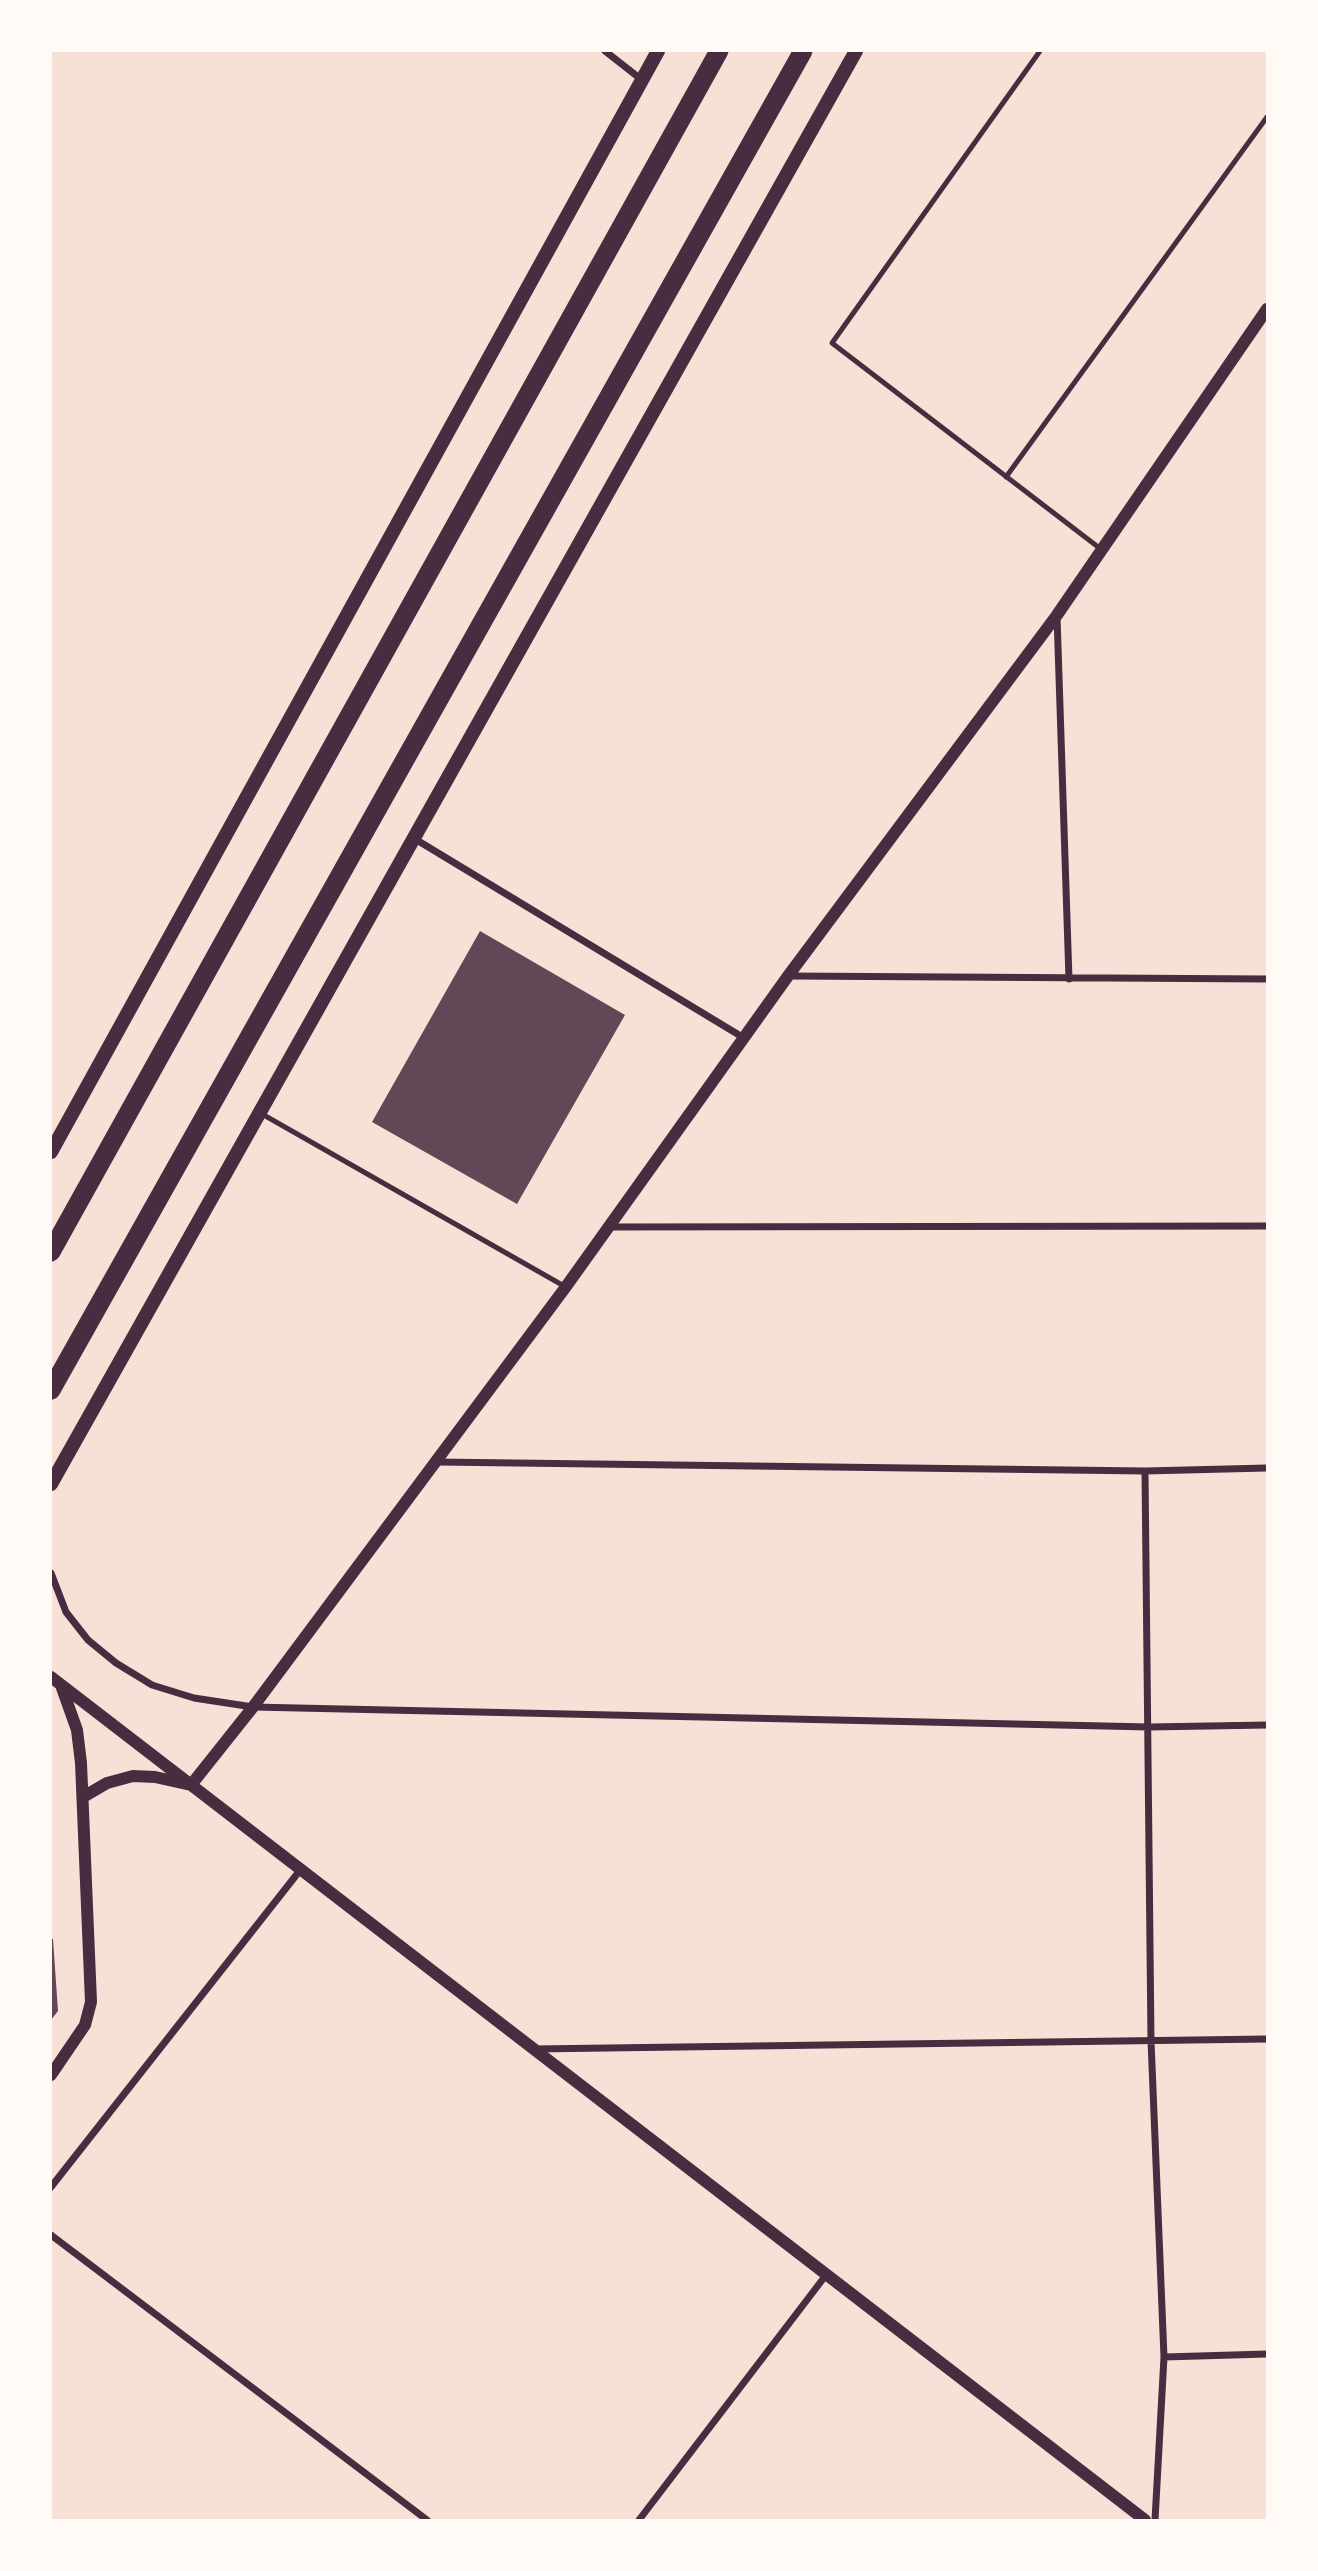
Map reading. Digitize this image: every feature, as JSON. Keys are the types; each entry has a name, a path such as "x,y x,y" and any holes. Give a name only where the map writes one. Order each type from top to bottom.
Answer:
{"highway":[{"path":"51,1252 719,51"},
{"path":"51,1390 803,51"}],"main road":[{"path":"51,1153 658,51"},
{"path":"51,1484 856,51"}],"street":[{"path":"605,51 642,80"},
{"path":"191,1785 437,1462 788,976 1057,615 1267,309"},
{"path":"1057,615 1069,979"},
{"path":"415,839 744,1038"},
{"path":"788,976 1267,979"},
{"path":"609,1227 1267,1226"},
{"path":"437,1462 1145,1471 1267,1468"},
{"path":"1145,1471 1151,2041 1164,2357 1155,2520"},
{"path":"51,1573 66,1612 88,1640 116,1663 152,1685 183,1695 253,1707 1149,1727 1267,1725"},
{"path":"54,1681 1145,2520"},
{"path":"51,2075 85,2025 91,2002 78,1730 54,1681"},
{"path":"83,1797 107,1783 133,1776 155,1777 191,1785"},
{"path":"51,2187 300,1870"},
{"path":"534,2049 1267,2039"},
{"path":"51,2235 427,2520"},
{"path":"639,2520 826,2275"},
{"path":"1164,2357 1267,2354"}],"lane":[{"path":"1040,51 832,343 1102,550"},
{"path":"1006,477 1267,117"},
{"path":"260,1112 565,1287"}],"building":[{"path":"480,931 625,1015 517,1204 372,1122"},
{"path":"51,1939 58,2011 51,2020"}]}
